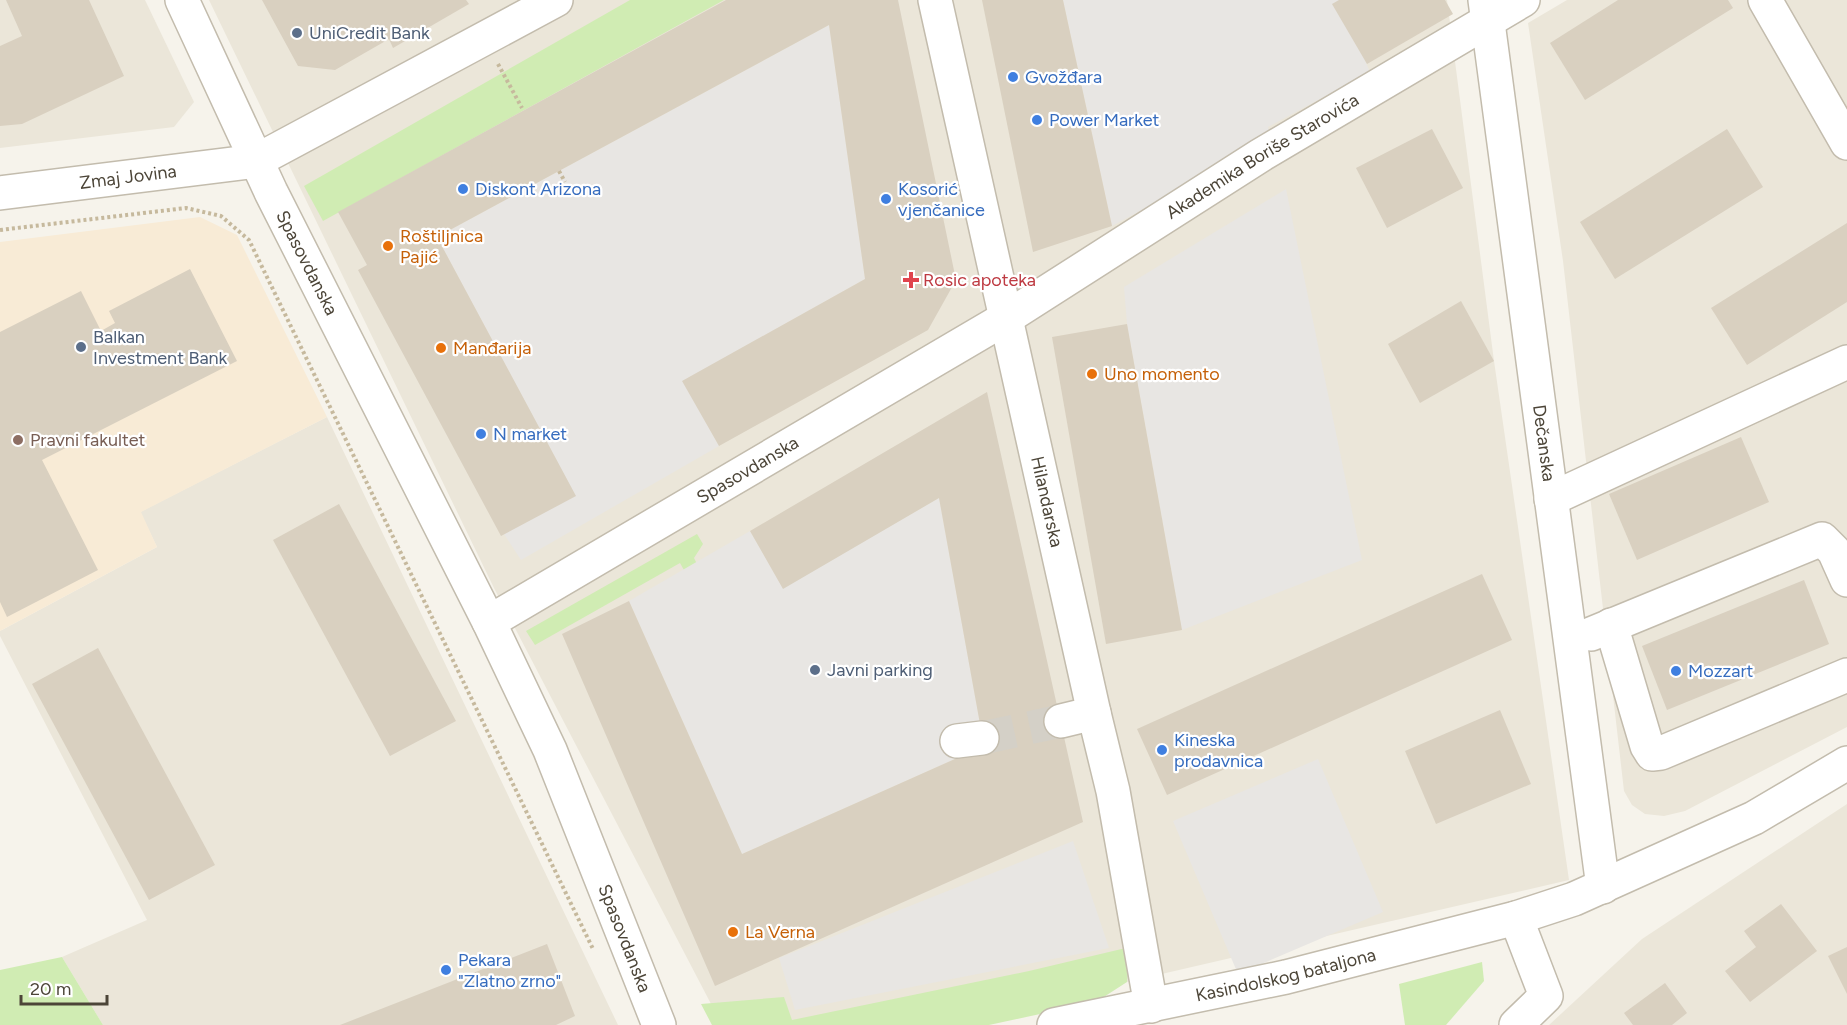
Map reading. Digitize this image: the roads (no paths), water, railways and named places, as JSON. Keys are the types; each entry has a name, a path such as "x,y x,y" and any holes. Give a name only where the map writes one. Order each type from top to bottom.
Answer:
{"street":[{"name":"Spasovdanska","path":"182,0 256,161 489,622 550,750 659,1025"},
{"path":"256,161 556,0"},
{"name":"Hilandarska","path":"935,0 1113,790 1151,1006"},
{"name":"Akademika Boriše Starovića","path":"1006,318 1486,10 1523,0"},
{"path":"1765,0 1847,142"},
{"name":"Dečanska","path":"1486,10 1603,887"},
{"name":"Zmaj Jovina","path":"0,193 256,161"},
{"name":"Spasovdanska","path":"489,622 1006,318"},
{"path":"1551,499 1847,362"},
{"path":"1570,642 1822,539 1830,544 1847,580"},
{"path":"1611,625 1647,746 1652,754 1661,753 1847,675"},
{"path":"1061,721 1094,713"},
{"name":"Kasindolskog bataljona","path":"1054,1025 1286,977 1516,918 1603,887 1754,818 1847,763"},
{"path":"1516,918 1546,996 1516,1025"}],"tunnel":[{"path":"982,738 1061,721"}],"place":[{"name":"UniCredit Bank","path":"297,33"},
{"name":"Gvožđara","path":"1013,77"},
{"name":"Power Market","path":"1037,120"},
{"name":"Diskont Arizona","path":"463,189"},
{"name":"Kosorić vjenčanice","path":"886,199"},
{"name":"Roštiljnica Pajić","path":"388,246"},
{"name":"Rosic apoteka","path":"911,280"},
{"name":"Balkan Investment Bank","path":"81,347"},
{"name":"Manđarija","path":"441,348"},
{"name":"Uno momento","path":"1092,374"},
{"name":"N market","path":"481,434"},
{"name":"Pravni fakultet","path":"18,440"},
{"name":"Javni parking","path":"815,670"},
{"name":"Mozzart","path":"1676,671"},
{"name":"Kineska prodavnica","path":"1162,750"},
{"name":"La Verna","path":"733,932"},
{"name":"Pekara \"Zlatno zrno\"","path":"446,970"}]}
